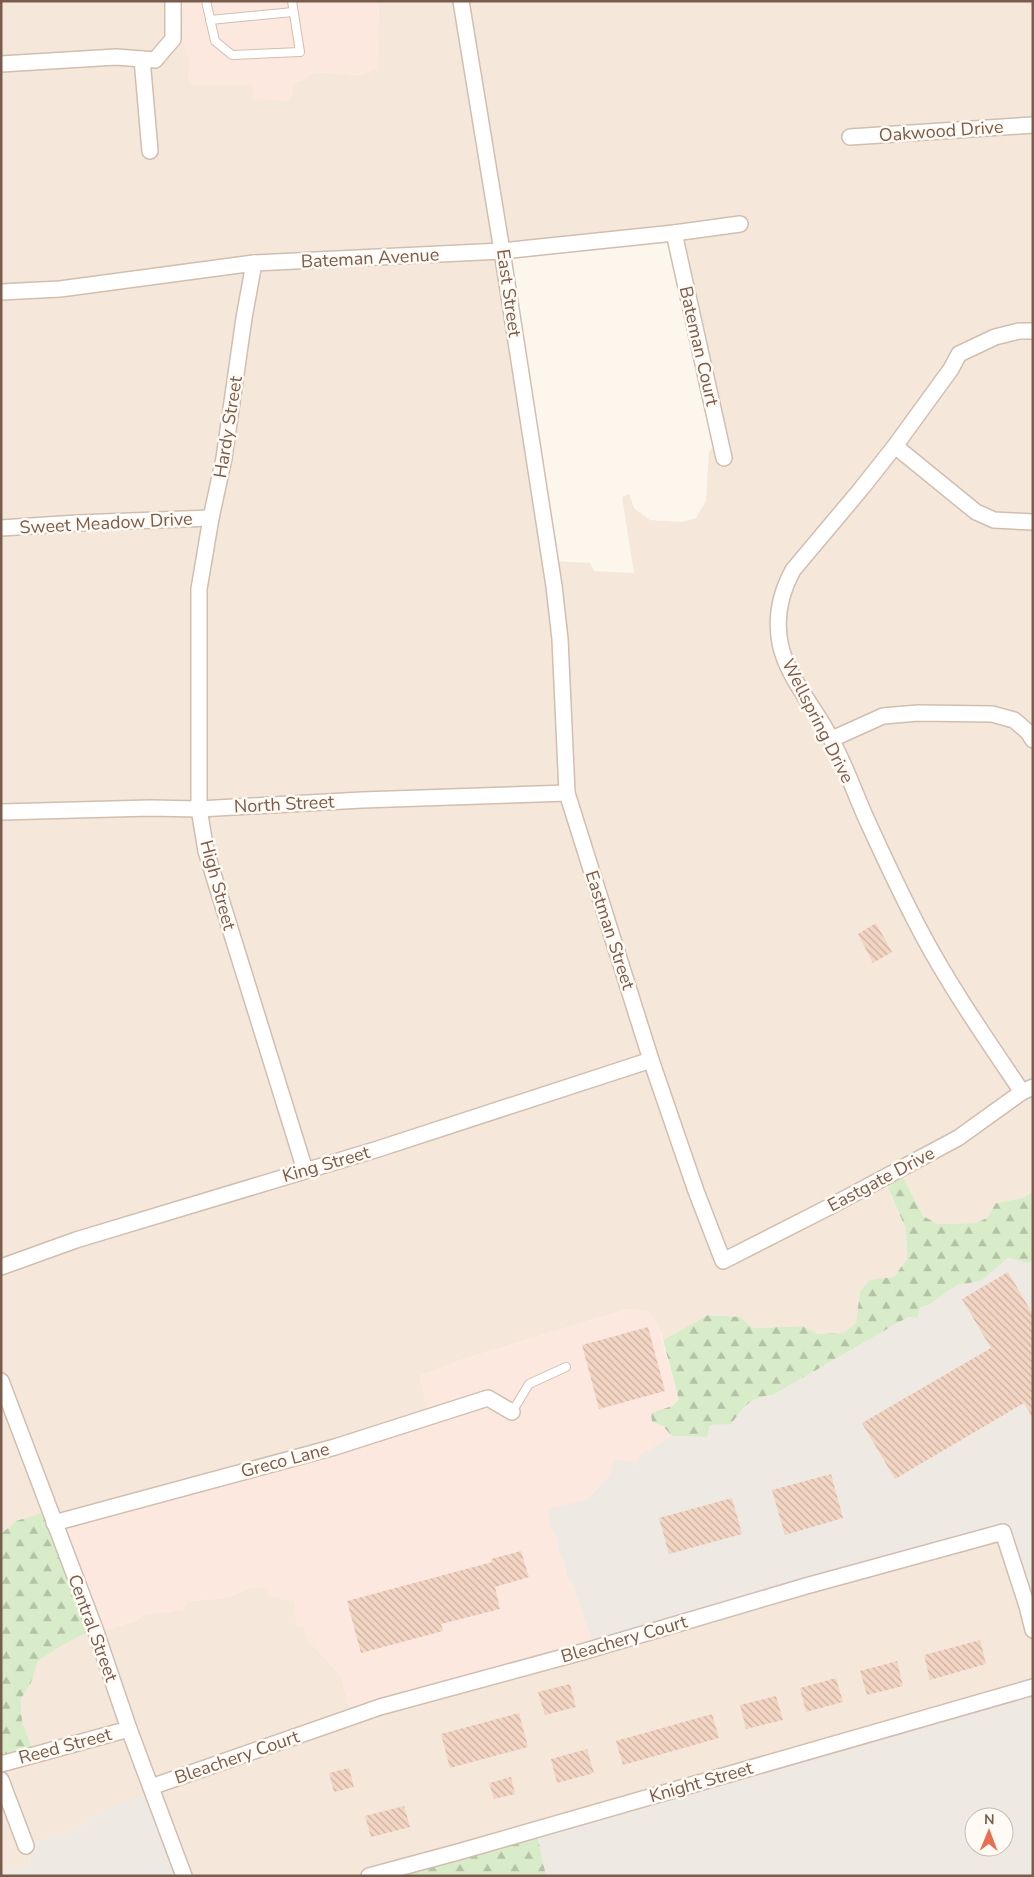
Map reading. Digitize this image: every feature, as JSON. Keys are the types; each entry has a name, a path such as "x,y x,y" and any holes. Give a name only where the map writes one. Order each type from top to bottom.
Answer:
{"street":[{"path":"1,64 116,57 155,60 173,39 173,1"},
{"name":"East Street","path":"462,1 554,586"},
{"path":"142,59 150,151"},
{"name":"Oakwood Drive","path":"850,137 1033,125"},
{"name":"Bateman Avenue","path":"1,292 60,289 254,264 502,251 674,233 740,224"},
{"name":"Bateman Court","path":"674,233 724,458"},
{"name":"Hardy Street","path":"199,589 211,518 224,458 244,318 254,264"},
{"name":"Wellspring Drive","path":"1027,1090 965,1005 922,933 871,830 832,739 786,664 780,642 778,618 786,584 793,570 895,446 950,370 959,354 995,337 1019,331 1033,331"},
{"path":"895,446 976,512 994,520 1033,522"},
{"name":"Sweet Meadow Drive","path":"1,528 77,522 211,518"},
{"name":"Eastman Street","path":"554,586 560,639 567,794 651,1060 696,1191 723,1262"},
{"name":"High Street","path":"199,589 199,809 206,851 305,1170"},
{"path":"832,739 883,716 992,714 1014,720 1028,732 1033,740"},
{"name":"North Street","path":"1,812 150,808 199,809 362,800 567,794"},
{"name":"King Street","path":"1,1267 76,1240 378,1149 651,1060"},
{"name":"Eastgate Drive","path":"723,1262 958,1138 1027,1090"},
{"name":"Central Street","path":"1,1381 95,1629 129,1729 184,1876"},
{"name":"Greco Lane","path":"54,1523 326,1449 488,1398 512,1412"},
{"name":"Bleachery Court","path":"150,1787 380,1708 582,1652 806,1586 1003,1532 1033,1630"},
{"name":"Knight Street","path":"369,1876 1033,1687"},
{"name":"Reed Street","path":"1,1764 129,1729"},
{"path":"1,1780 26,1846"}],"lane":[{"path":"206,1 215,41 232,55 300,52 292,1"},
{"path":"210,20 294,12"},
{"path":"512,1412 529,1384 566,1367"}],"shaded area":[{"path":"1,1 179,1 179,7 184,19 183,40 191,63 188,74 251,85 290,101 294,82 301,81 314,72 360,75 377,68 379,1 1033,1 1033,1192 1023,1198 996,1203 987,1218 976,1223 938,1224 923,1216 900,1171 884,1180 906,1229 907,1259 894,1277 860,1292 857,1323 843,1333 817,1334 803,1326 753,1328 740,1317 708,1315 663,1340 657,1322 628,1309 467,1358 420,1376 429,1415 57,1520 16,1521 1,1534","holes":["675,242 716,444 709,452 706,501 696,518 682,522 650,520 634,508 629,494 622,497 634,573 594,571 590,563 553,561 504,255"]},
{"path":"179,1 379,1 377,68 360,75 314,72 301,81 294,82 290,101 254,99 251,85 191,86 188,74 191,63 183,40 184,19 179,7"},
{"path":"1008,1258 1028,1263 1033,1261 1033,1625 1004,1538 593,1645 572,1582 566,1575 564,1560 559,1553 556,1535 550,1526 548,1509 588,1499 610,1475 614,1460 630,1461 635,1465 640,1455 672,1436 707,1437 710,1425 731,1423 750,1401 759,1397 773,1395 908,1317 916,1318 920,1308 930,1304 957,1285 981,1281"},
{"path":"628,1309 648,1311 657,1322 679,1400 652,1422 663,1426 672,1436 641,1455 635,1465 610,1475 588,1499 550,1526 556,1535 559,1553 564,1560 566,1575 572,1582 593,1645 351,1712 341,1676 309,1641 303,1627 296,1627 295,1601 274,1597 263,1587 249,1588 225,1598 189,1601 183,1610 146,1614 137,1620 97,1632 58,1529 429,1415 420,1376 467,1358"},
{"path":"1004,1538 1033,1625 1033,1687 362,1876 185,1876 104,1811 70,1832 29,1843 26,1846 30,1864 1,1872 1,1763 33,1751 22,1721 21,1699 31,1683 38,1661 61,1646 96,1628 98,1632 137,1620 146,1614 183,1610 188,1601 225,1598 249,1588 263,1587 274,1597 295,1601 309,1641 341,1676 351,1712"},
{"path":"1033,1687 1033,1876 546,1876 536,1829"},
{"path":"151,1791 185,1876 1,1876 1,1872 30,1864 26,1846 28,1843 70,1832 104,1811"}],"green space":[{"path":"900,1171 923,1216 938,1224 976,1223 987,1218 996,1203 1023,1198 1033,1192 1033,1261 1028,1263 1008,1258 981,1281 957,1285 930,1304 920,1308 917,1318 908,1317 773,1395 753,1400 744,1407 731,1424 710,1425 707,1437 672,1436 663,1426 652,1422 651,1413 672,1406 679,1400 663,1340 708,1315 740,1317 753,1328 803,1326 817,1334 843,1333 856,1323 860,1292 869,1280 894,1277 907,1259 906,1229 884,1179"},
{"path":"49,1511 96,1628 61,1646 38,1661 31,1683 21,1699 22,1721 33,1751 1,1763 1,1534 16,1521"},
{"path":"536,1829 546,1876 398,1876"}],"building":[{"path":"876,923 892,952 873,963 858,934"},
{"path":"1008,1272 1033,1315 1033,1418 1024,1403 895,1479 862,1423 991,1348 962,1299"},
{"path":"648,1327 665,1391 599,1409 582,1345"},
{"path":"831,1474 843,1518 785,1535 772,1490"},
{"path":"732,1498 742,1534 669,1554 659,1518"},
{"path":"521,1551 529,1577 495,1587 500,1609 441,1624 443,1631 361,1653 347,1601 492,1562 491,1559"},
{"path":"980,1640 986,1664 930,1680 924,1655"},
{"path":"897,1661 903,1686 867,1695 860,1671"},
{"path":"836,1678 843,1702 806,1712 800,1688"},
{"path":"570,1684 576,1707 545,1715 538,1692"},
{"path":"776,1696 783,1720 746,1729 740,1705"},
{"path":"519,1713 528,1747 450,1768 441,1734"},
{"path":"712,1714 719,1738 623,1765 616,1741"},
{"path":"587,1749 594,1773 557,1783 551,1759"},
{"path":"349,1768 354,1787 334,1792 329,1773"},
{"path":"511,1777 515,1794 494,1799 489,1783"},
{"path":"404,1806 410,1827 371,1837 365,1816"}]}
